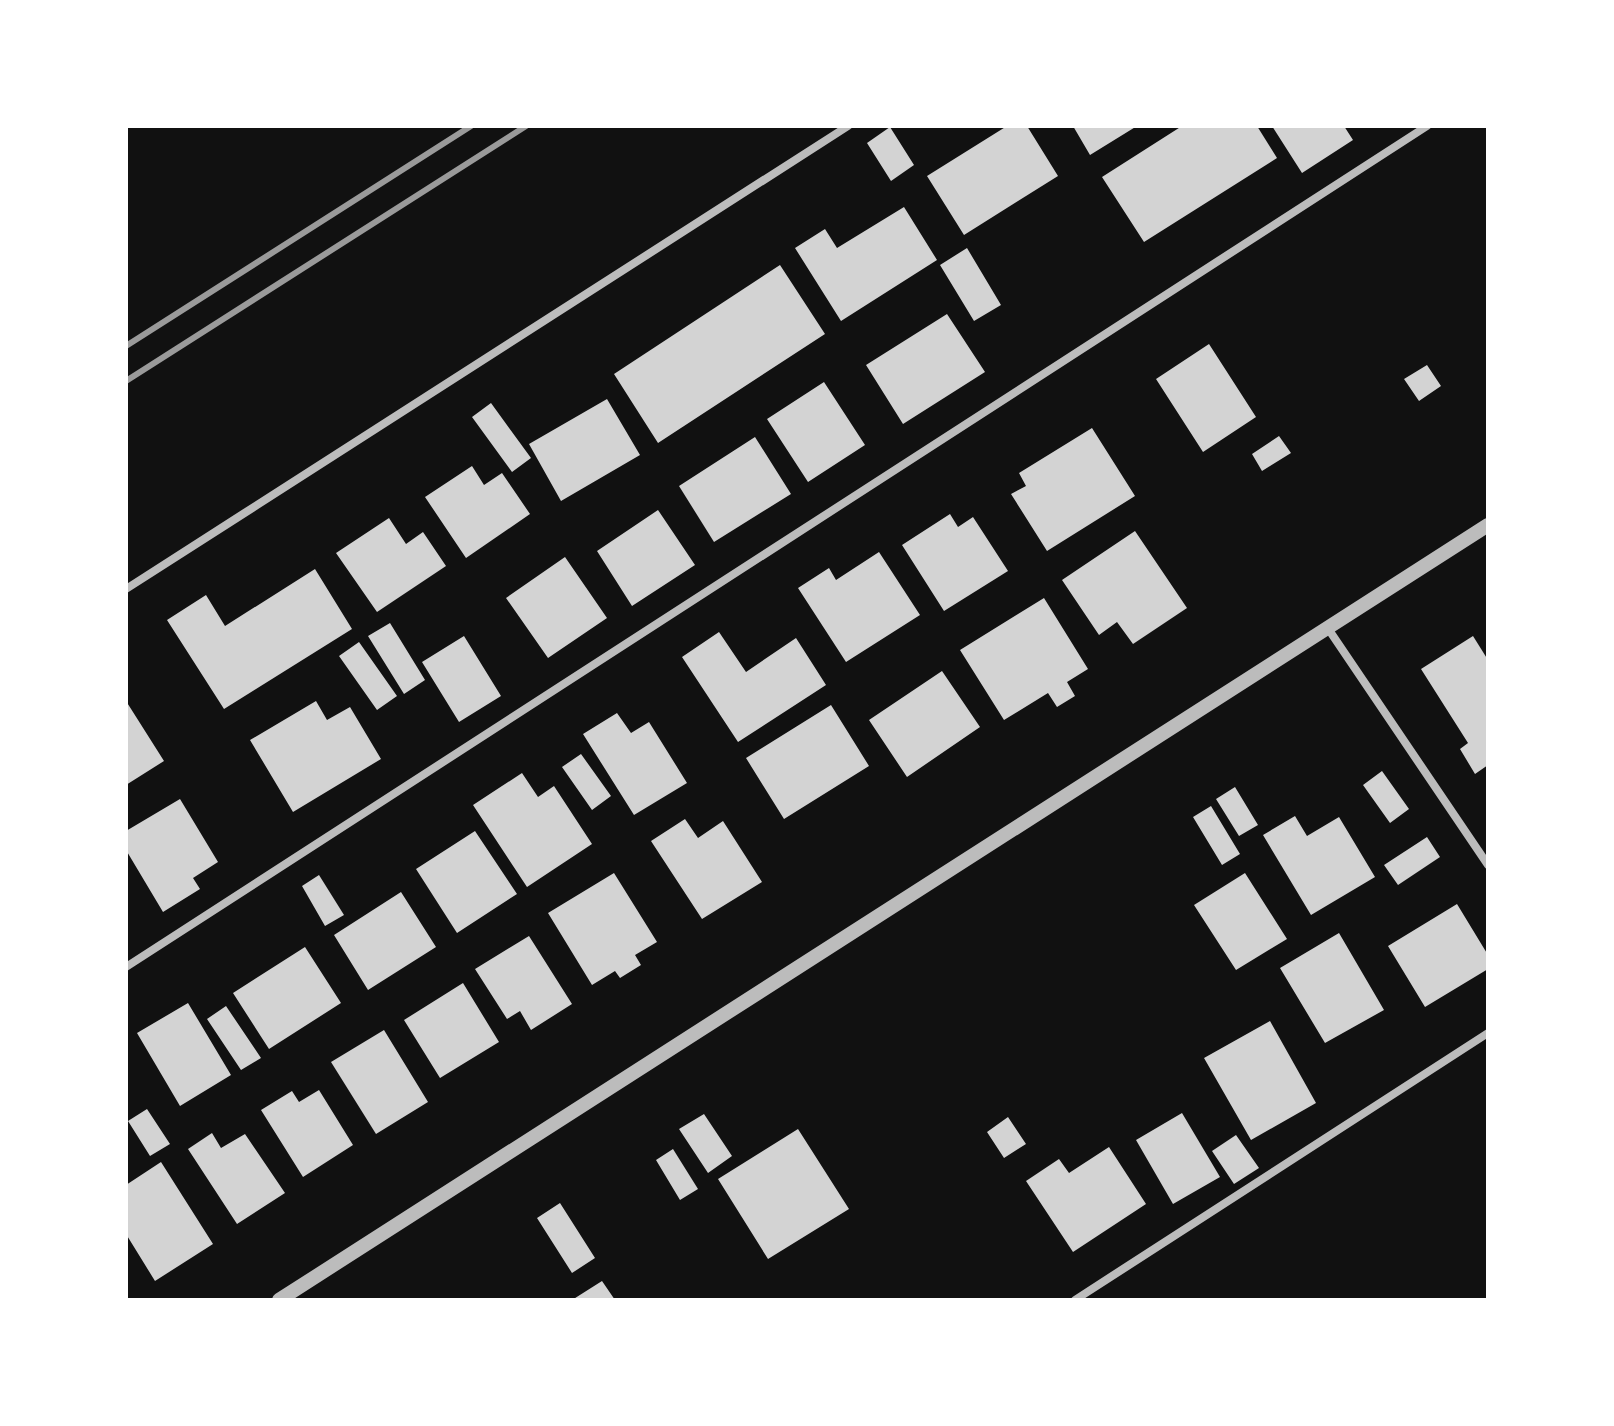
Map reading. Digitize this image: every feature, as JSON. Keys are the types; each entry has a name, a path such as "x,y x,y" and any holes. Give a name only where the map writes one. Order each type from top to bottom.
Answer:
{"street":[{"path":"126,589 848,126"},
{"path":"126,967 1427,126"},
{"path":"283,1299 1488,525"},
{"path":"1327,627 1488,865"},
{"path":"1075,1300 1488,1033"}],"building":[{"path":"1007,126 1027,126 1058,176 964,235 927,176"},
{"path":"1073,126 1137,126 1090,155"},
{"path":"1182,126 1257,126 1277,158 1144,242 1102,177"},
{"path":"1272,126 1344,126 1353,140 1302,173"},
{"path":"890,127 914,165 891,181 867,143"},
{"path":"904,207 937,260 841,321 795,248 825,229 837,248"},
{"path":"967,248 1001,305 974,321 940,265"},
{"path":"780,265 825,334 658,443 614,374"},
{"path":"947,314 985,372 903,424 866,365"},
{"path":"1209,344 1256,417 1203,452 1156,379"},
{"path":"1427,365 1441,386 1419,401 1404,379"},
{"path":"824,382 865,445 808,482 767,419"},
{"path":"607,399 640,455 561,501 529,444"},
{"path":"491,403 531,458 512,472 472,417"},
{"path":"1092,428 1135,496 1047,551 1011,494 1026,486 1019,473"},
{"path":"1279,436 1291,453 1262,471 1252,454"},
{"path":"755,437 791,494 714,542 679,486"},
{"path":"472,466 484,485 502,473 530,514 466,558 425,497"},
{"path":"658,510 695,565 632,606 597,551"},
{"path":"950,514 958,527 973,517 1008,571 944,611 902,545"},
{"path":"389,518 406,544 423,532 446,566 377,612 336,553"},
{"path":"1135,531 1187,608 1133,644 1117,622 1099,635 1062,580"},
{"path":"879,552 920,615 846,662 798,588 829,568 836,580"},
{"path":"565,557 607,618 548,658 506,598"},
{"path":"315,569 352,629 224,709 167,620 206,595 225,626"},
{"path":"1044,598 1088,669 1067,682 1075,696 1057,707 1048,693 1004,720 960,650"},
{"path":"390,623 425,680 404,694 368,636"},
{"path":"719,632 746,672 796,638 826,685 738,742 682,657"},
{"path":"464,636 501,696 459,722 422,662"},
{"path":"1473,636 1488,660 1488,765 1475,774 1460,749 1468,743 1421,669"},
{"path":"359,642 397,696 377,710 339,656"},
{"path":"942,671 980,727 907,777 869,720"},
{"path":"126,701 164,761 126,785"},
{"path":"316,701 327,720 350,707 381,759 293,812 250,740"},
{"path":"831,705 869,766 784,819 746,758"},
{"path":"617,713 631,733 649,722 687,783 634,815 583,734"},
{"path":"581,754 611,796 592,810 562,767"},
{"path":"1382,771 1409,809 1390,823 1363,785"},
{"path":"522,773 538,797 554,786 592,844 527,887 473,805"},
{"path":"1235,787 1258,825 1239,836 1216,799"},
{"path":"180,799 218,862 193,878 200,889 163,912 126,850 126,831"},
{"path":"1211,806 1240,854 1222,865 1193,817"},
{"path":"1295,816 1307,836 1339,817 1375,877 1311,915 1263,835"},
{"path":"685,819 698,838 723,821 762,882 702,919 651,841"},
{"path":"475,831 517,894 457,933 416,869"},
{"path":"1427,837 1440,857 1398,885 1384,865"},
{"path":"614,873 657,942 635,955 641,965 620,978 615,971 592,985 548,913"},
{"path":"1245,873 1287,939 1236,970 1194,905"},
{"path":"319,875 344,915 325,926 302,886"},
{"path":"401,892 436,947 368,990 334,935"},
{"path":"1457,904 1488,955 1488,969 1425,1007 1388,946"},
{"path":"1339,933 1384,1010 1325,1043 1280,968"},
{"path":"529,936 572,1004 531,1030 520,1011 507,1019 475,969"},
{"path":"305,947 341,1003 269,1049 233,993"},
{"path":"463,983 499,1042 440,1078 404,1020"},
{"path":"188,1003 231,1075 180,1106 137,1033"},
{"path":"226,1006 261,1058 241,1070 207,1019"},
{"path":"1270,1021 1316,1103 1251,1140 1204,1058"},
{"path":"384,1030 428,1102 376,1134 331,1062"},
{"path":"319,1090 353,1145 303,1177 261,1110 292,1091 299,1102"},
{"path":"147,1109 170,1144 150,1156 128,1121"},
{"path":"1182,1113 1220,1177 1173,1204 1136,1140"},
{"path":"704,1114 732,1156 708,1173 679,1129"},
{"path":"1008,1117 1026,1144 1004,1158 987,1132"},
{"path":"798,1129 849,1209 768,1259 718,1179"},
{"path":"212,1133 221,1148 245,1134 285,1193 237,1224 188,1149"},
{"path":"1236,1135 1259,1168 1234,1184 1212,1151"},
{"path":"1109,1147 1146,1204 1073,1252 1026,1181 1059,1159 1069,1173"},
{"path":"673,1149 698,1189 680,1200 656,1160"},
{"path":"161,1162 213,1244 155,1281 126,1234 126,1185"},
{"path":"560,1203 595,1258 572,1273 537,1218"},
{"path":"602,1281 615,1300 572,1300"}],"railway":[{"path":"126,346 471,126"},
{"path":"126,381 526,126"}]}
